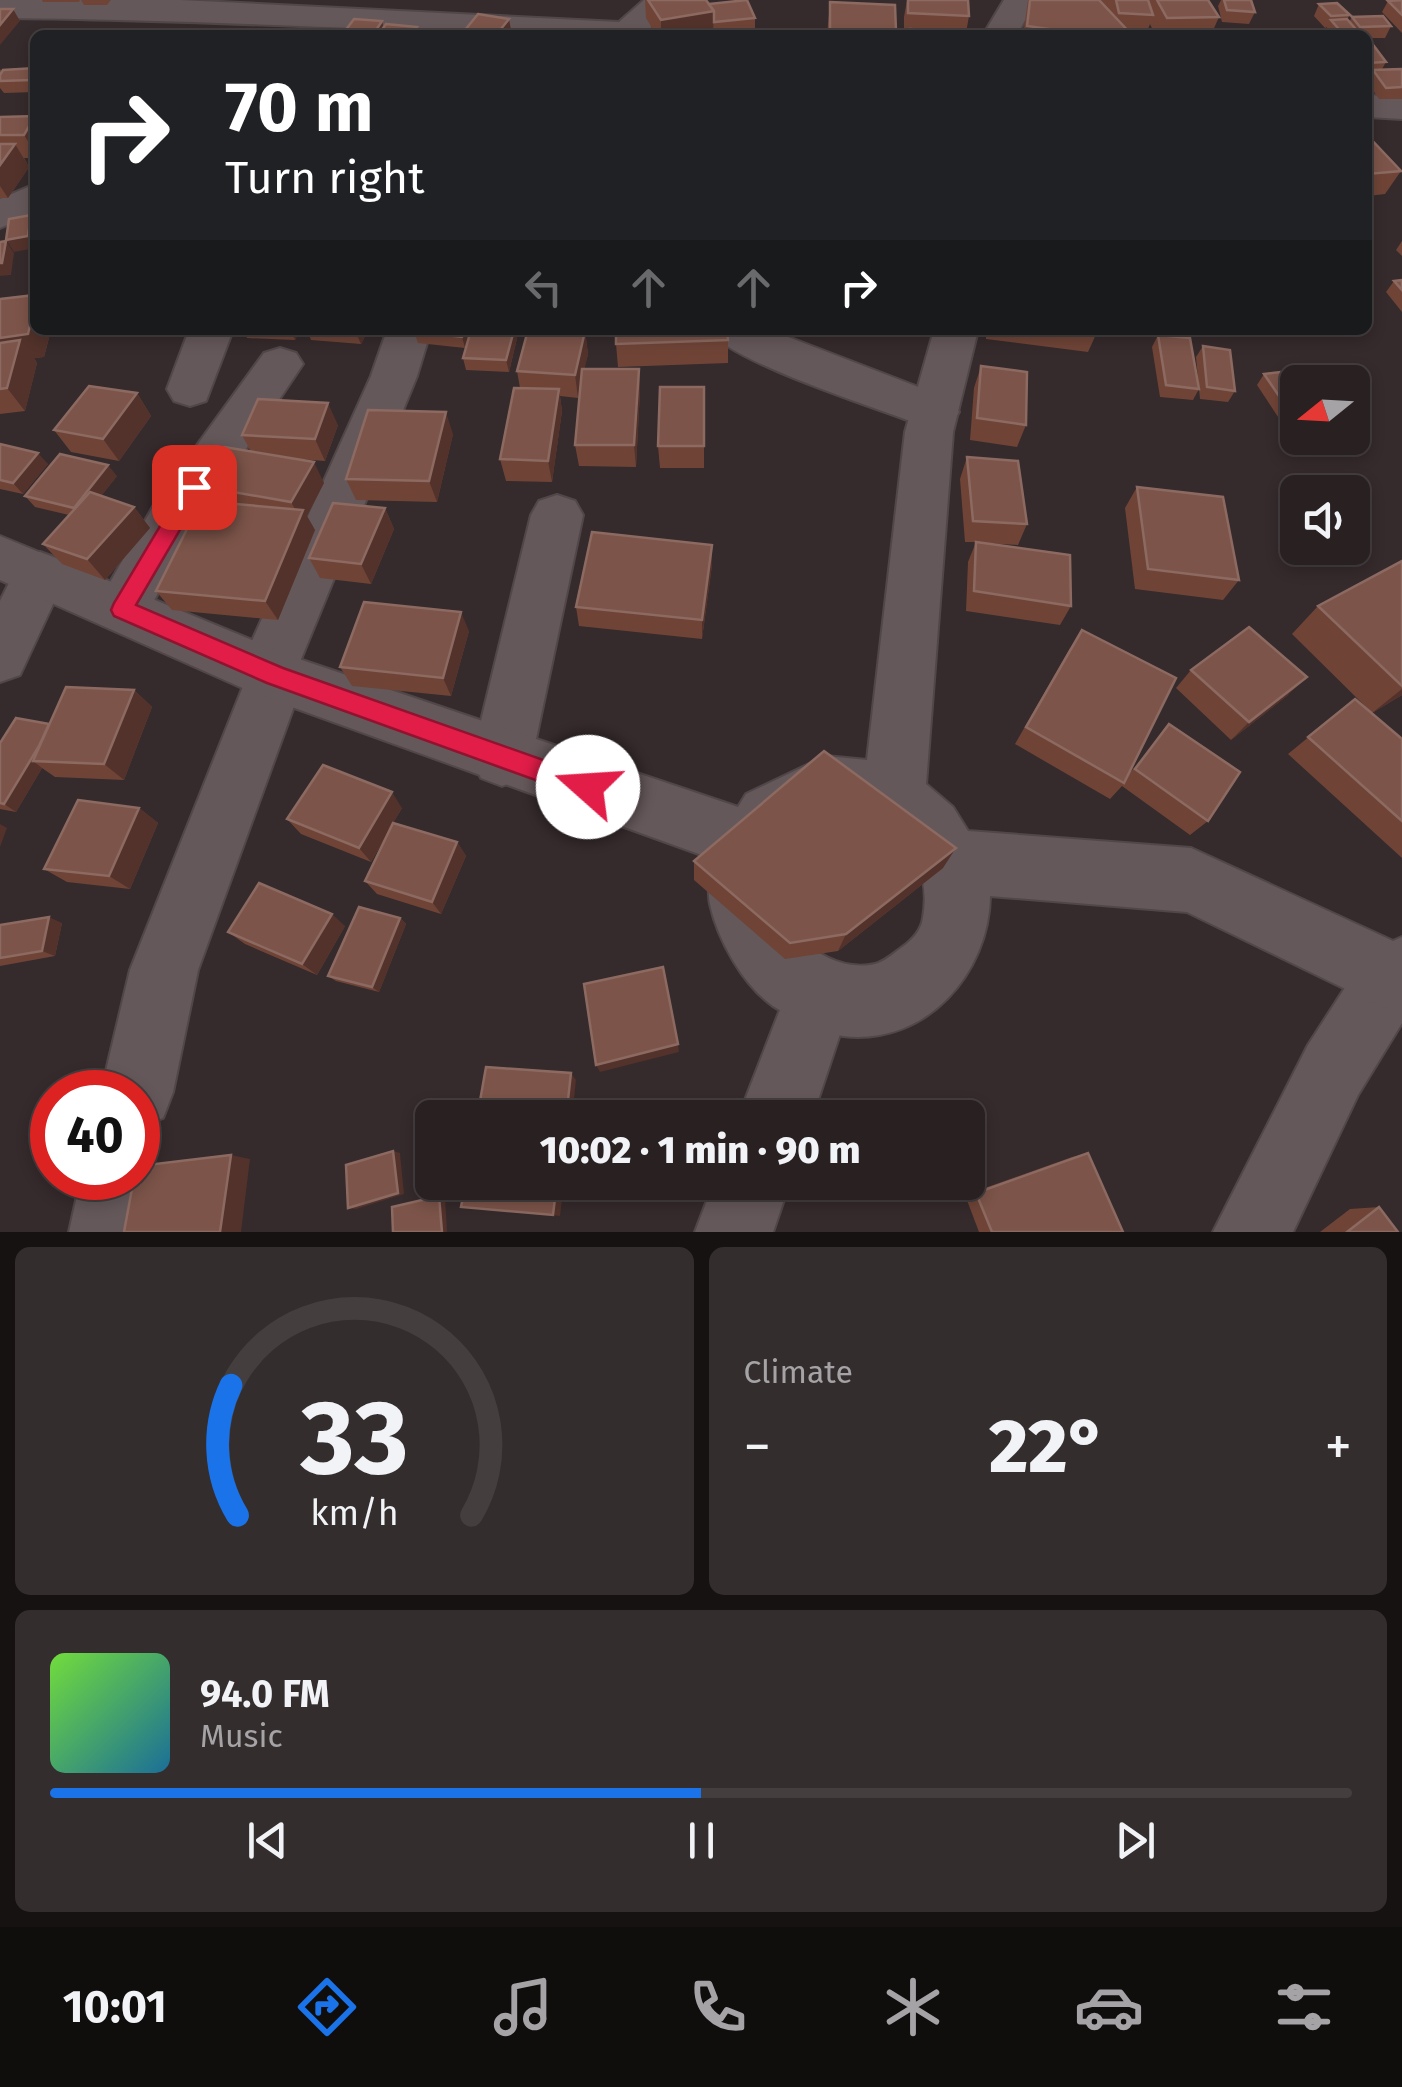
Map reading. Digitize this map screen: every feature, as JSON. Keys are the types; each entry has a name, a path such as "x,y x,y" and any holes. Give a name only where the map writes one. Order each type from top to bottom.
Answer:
{"street":[{"path":"629,30 663,0"},
{"path":"1003,30 1020,0"},
{"path":"0,8 323,17 422,12 546,14 618,30"},
{"path":"1372,106 1402,108"},
{"path":"0,216 30,199"},
{"path":"190,389 209,335"},
{"path":"143,1070 164,970 271,674 408,335"},
{"path":"742,335 798,361 935,412"},
{"path":"894,798 930,432 955,335"},
{"path":"122,610 173,518 280,364"},
{"path":"502,758 557,515"},
{"path":"0,658 20,566 271,674 749,842"},
{"path":"826,785 860,786 894,798 924,820 945,848 958,883 957,918 947,952 924,979 893,996 856,1002 819,995 786,975 759,946 743,911 740,875 749,842 768,813 795,794 826,785"},
{"path":"949,861 1191,880 1397,973 1334,1070 1252,1232"},
{"path":"781,1100 819,995"},
{"path":"108,1232 115,1200"},
{"path":"734,1232 746,1200"}],"building":[{"path":"648,0 706,0 714,11 661,20"},
{"path":"747,0 755,18 714,22 709,4"},
{"path":"908,0 968,0 969,16 908,13"},
{"path":"1030,0 1099,0 1127,30 1056,30 1027,26"},
{"path":"1116,0 1148,0 1153,15 1119,13"},
{"path":"1157,0 1208,0 1219,17 1167,18"},
{"path":"1224,0 1251,0 1255,12 1227,10"},
{"path":"1402,0 1402,15 1388,1"},
{"path":"830,2 895,5 896,30 830,29"},
{"path":"1337,3 1350,15 1331,16 1319,4"},
{"path":"0,9 13,9 0,25"},
{"path":"478,14 509,19 500,30 465,30"},
{"path":"1383,16 1391,26 1360,27 1352,17"},
{"path":"354,19 382,21 376,30 346,30"},
{"path":"1347,19 1356,30 1340,30 1331,20"},
{"path":"386,24 417,27 415,30 382,30"},
{"path":"1372,43 1386,62 1372,63"},
{"path":"30,68 30,80 0,81 3,70"},
{"path":"1402,69 1402,87 1386,88 1373,70"},
{"path":"30,116 30,125 24,135 0,135 0,117"},
{"path":"1372,140 1401,171 1372,174"},
{"path":"0,144 15,144 0,165"},
{"path":"30,215 28,236 6,240 9,219"},
{"path":"6,241 2,263 0,263 0,242"},
{"path":"30,296 28,334 0,338 0,299"},
{"path":"470,335 513,335 506,360 463,358"},
{"path":"527,335 584,335 575,375 517,371"},
{"path":"616,335 728,335 728,340 616,344"},
{"path":"1158,335 1190,338 1199,389 1166,385"},
{"path":"20,340 7,388 0,389 0,343"},
{"path":"1203,346 1230,350 1235,391 1207,387"},
{"path":"981,366 1027,372 1026,425 977,418"},
{"path":"582,369 639,369 634,445 575,445"},
{"path":"1280,372 1280,398 1264,374"},
{"path":"89,386 137,393 103,439 54,430"},
{"path":"660,387 704,387 704,446 658,446"},
{"path":"514,388 559,389 548,461 500,459"},
{"path":"258,399 328,403 315,439 242,435"},
{"path":"368,410 446,412 429,481 346,479"},
{"path":"0,444 38,453 13,483 0,480"},
{"path":"224,447 314,462 291,502 199,486"},
{"path":"60,454 108,465 74,508 25,496"},
{"path":"967,457 1018,461 1027,524 973,521"},
{"path":"1137,487 1223,497 1239,580 1148,569"},
{"path":"90,492 134,507 87,559 43,544"},
{"path":"201,501 303,510 265,601 156,591"},
{"path":"333,503 385,508 361,564 309,558"},
{"path":"592,532 712,545 702,620 576,607"},
{"path":"976,542 1070,555 1071,606 974,591"},
{"path":"1402,561 1402,686 1318,606"},
{"path":"364,602 461,612 443,678 340,667"},
{"path":"1249,627 1307,677 1249,722 1191,670"},
{"path":"1082,630 1176,678 1124,783 1026,727"},
{"path":"66,687 134,690 104,764 33,761"},
{"path":"1355,699 1402,739 1402,821 1308,737"},
{"path":"16,718 49,724 4,804 0,803 0,743"},
{"path":"1169,724 1240,772 1208,821 1135,769"},
{"path":"824,751 956,848 846,934 790,943 694,861"},
{"path":"323,765 392,792 359,848 287,819"},
{"path":"78,800 139,808 109,876 44,869"},
{"path":"393,823 457,842 432,902 365,881"},
{"path":"259,883 332,914 302,964 228,932"},
{"path":"359,907 400,918 372,987 328,976"},
{"path":"49,917 42,951 0,958 0,925"},
{"path":"663,967 678,1044 596,1065 584,984"},
{"path":"486,1067 571,1073 568,1100 480,1100"},
{"path":"393,1151 398,1193 348,1208 346,1165"},
{"path":"1088,1153 1123,1232 992,1232 979,1200 985,1200 985,1190"},
{"path":"231,1155 220,1232 124,1232 130,1200 160,1200 160,1163"},
{"path":"439,1200 442,1232 393,1232 392,1207"},
{"path":"462,1200 555,1200 553,1215 461,1207"},
{"path":"1379,1207 1398,1232 1347,1232"}],"route":[{"path":"194,487 122,610 276,676 588,787"}]}
